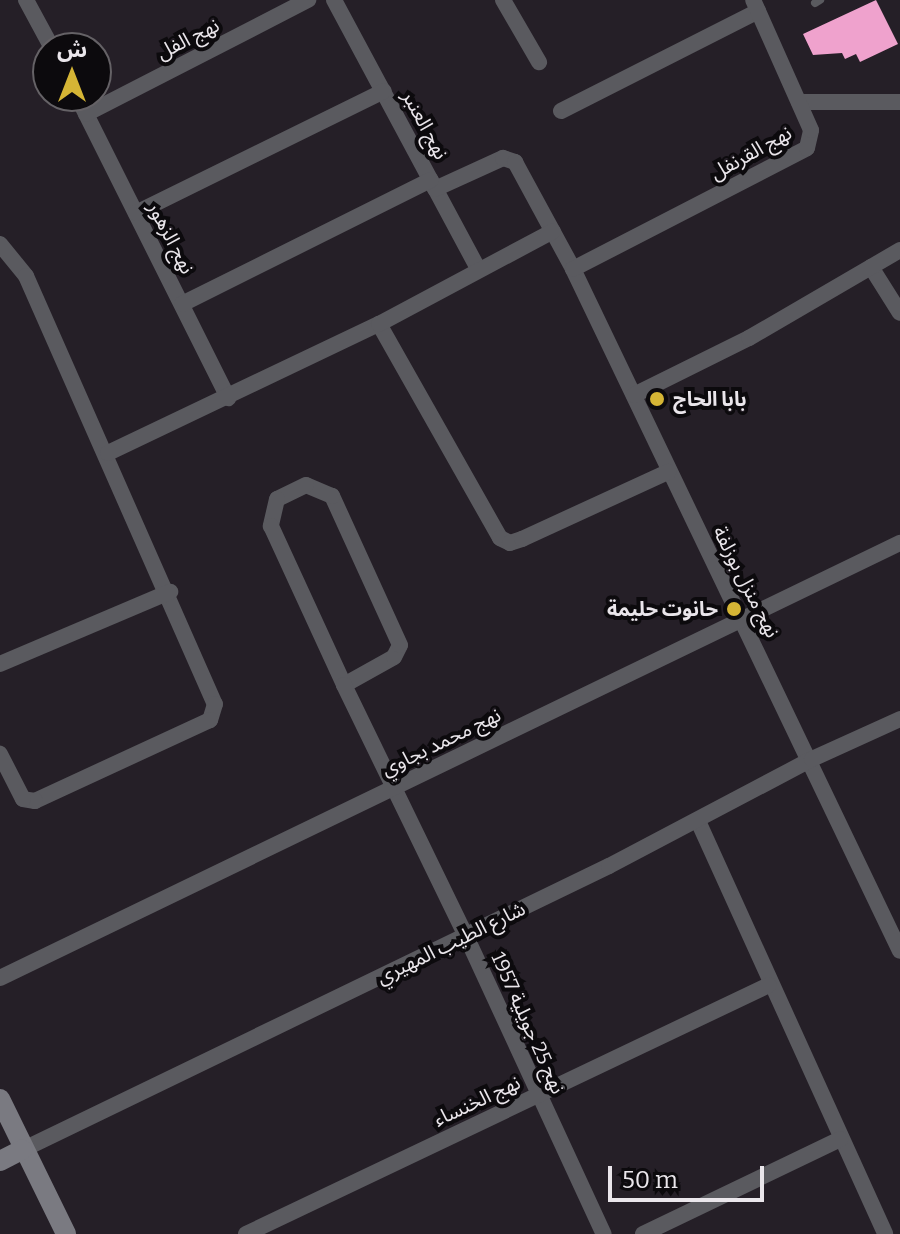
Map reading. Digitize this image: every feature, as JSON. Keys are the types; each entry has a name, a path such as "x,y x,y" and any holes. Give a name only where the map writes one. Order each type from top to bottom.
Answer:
{"street":[{"path":"26,0 43,32"},
{"name":"نهج الفل","path":"86,114 308,0"},
{"name":"نهج العنبر","path":"334,0 478,269"},
{"path":"503,0 539,62"},
{"path":"561,111 755,5"},
{"name":"نهج القرنفل","path":"573,269 807,148 811,130 755,5"},
{"path":"136,213 384,91"},
{"path":"799,102 900,102"},
{"name":"نهج الزهور","path":"86,114 228,398"},
{"name":"نهج منزل بوزلفة","path":"433,184 509,158 573,269 668,472 812,759 900,951"},
{"path":"182,304 433,184"},
{"path":"108,453 379,324 553,231"},
{"path":"0,244 26,276 108,453 170,592 212,694 215,711 210,720 35,801 23,799 0,754"},
{"path":"634,395 749,338 900,250"},
{"path":"871,267 900,313"},
{"path":"379,324 500,538 522,539 668,472"},
{"name":"نهج 25 جويلية 1957","path":"344,685 394,657 398,639 326,489 306,485 277,499 271,526 344,685 395,785 604,1234"},
{"name":"نهج محمد بجاوي","path":"0,978 900,543"},
{"path":"0,664 170,592"},
{"name":"شارع الطيب المهيري","path":"0,1161 466,936 698,821 812,759 900,719"},
{"path":"698,821 769,985 885,1234"},
{"name":"نهج الخنساء","path":"246,1234 769,985"},
{"path":"0,1099 22,1150 66,1234"},
{"path":"643,1234 840,1139"}],"building":[{"path":"876,0 898,44 860,62 856,54 845,59 842,53 813,55 803,34"}],"place":[{"name":"بابا الحاج","path":"657,399"},
{"name":"حانوت حليمة","path":"734,609"}]}
